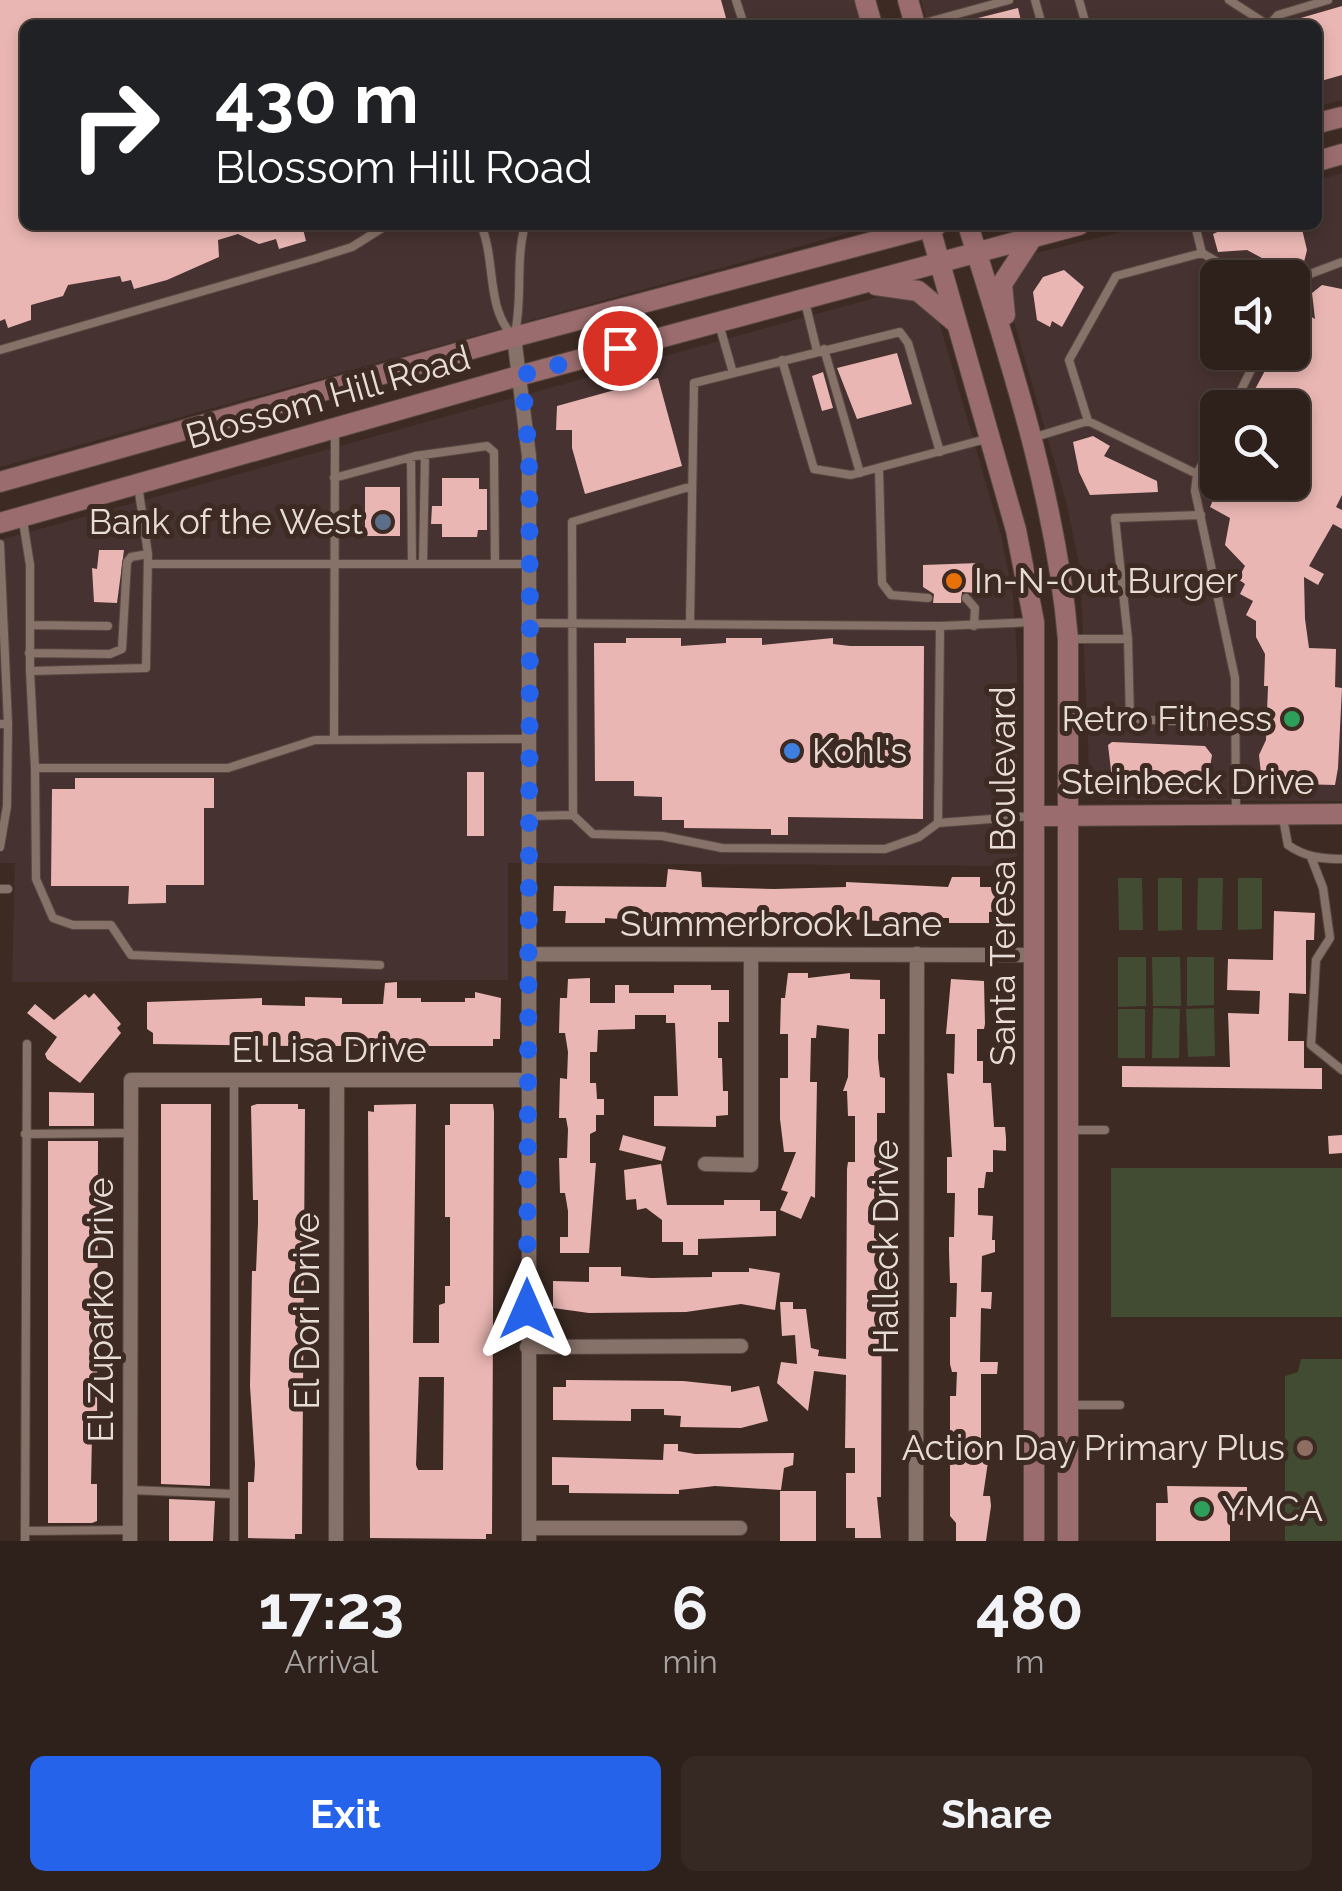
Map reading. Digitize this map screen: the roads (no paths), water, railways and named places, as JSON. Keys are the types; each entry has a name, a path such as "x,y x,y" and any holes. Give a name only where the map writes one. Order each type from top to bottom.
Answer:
{"main road":[{"path":"856,247 879,230"},
{"name":"Blossom Hill Road","path":"0,482 514,337 918,230"},
{"name":"Santa Teresa Boulevard","path":"933,230 1016,530 1034,622 1034,1541"},
{"name":"Santa Teresa Boulevard","path":"969,230 1030,438 1061,574 1068,639 1068,1541"},
{"name":"Blossom Hill Road","path":"0,523 522,375 1061,230"},
{"path":"1011,372 1002,284 1032,238"},
{"path":"864,284 918,291 958,325"},
{"name":"Steinbeck Drive","path":"1035,816 1342,814"}],"street":[{"path":"514,337 522,375 529,456 528,1535 740,1528"},
{"name":"Summerbrook Lane","path":"527,954 1036,954"},
{"path":"705,1164 751,1166 750,954"},
{"name":"Halleck Drive","path":"916,1541 917,954"},
{"name":"El Lisa Drive","path":"131,1080 528,1080"},
{"name":"El Zuparko Drive","path":"130,1536 131,1080"},
{"name":"El Dori Drive","path":"336,1541 337,1081"},
{"path":"527,1347 741,1346"}],"lane":[{"path":"962,0 965,12"},
{"path":"935,20 1009,0"},
{"path":"1228,0 1260,20"},
{"path":"1273,20 1328,0"},
{"path":"0,350 314,259 352,246 379,230"},
{"path":"483,230 491,249 498,320 514,337"},
{"path":"514,337 519,314 516,276 524,230"},
{"path":"1196,230 1202,253"},
{"path":"1088,421 1069,360 1116,276 1202,253 1214,260"},
{"path":"1310,274 1342,262"},
{"path":"804,300 860,473"},
{"path":"719,322 733,373"},
{"path":"690,624 694,383 900,332 908,342 940,452"},
{"path":"782,360 814,469 860,473 990,437"},
{"path":"1030,438 1088,421 1197,474"},
{"path":"334,740 336,428"},
{"path":"334,478 425,455 487,446 494,452 494,564"},
{"path":"423,564 425,455"},
{"path":"411,458 412,564"},
{"path":"1200,468 1197,474 1201,515 1228,638 1238,724 1236,814"},
{"path":"879,469 882,583 891,595 928,598"},
{"path":"30,670 146,668 148,559 138,485"},
{"path":"572,815 572,522 692,486"},
{"path":"1201,515 1114,518 1128,639 1130,719 1238,724"},
{"path":"22,517 30,565 36,879 53,918 73,925 111,924 131,955 380,965"},
{"path":"0,544 7,806 0,847"},
{"path":"30,654 110,654 122,649 127,562 131,557 334,564 529,564"},
{"path":"966,598 974,608 974,626"},
{"path":"530,623 974,626 1034,622"},
{"path":"30,625 108,626"},
{"path":"938,823 940,626"},
{"path":"1068,639 1128,639"},
{"path":"35,768 228,768 294,743 334,740 528,740"},
{"path":"1283,814 1288,844 1312,857 1342,858"},
{"path":"526,816 572,815 593,834 662,836 722,848 885,849 920,837 938,823 1035,816"},
{"path":"1312,857 1323,888 1330,938 1316,960 1310,1046 1342,1070"},
{"path":"26,1044 26,1536 130,1536"},
{"path":"234,1080 234,1541"},
{"path":"1068,1130 1106,1130"},
{"path":"25,1134 131,1133"},
{"path":"1068,1405 1120,1405"},
{"path":"130,1490 234,1494"}],"place":[{"name":"Bank of the West","path":"383,522"},
{"name":"In-N-Out Burger","path":"954,581"},
{"name":"Retro Fitness","path":"1292,719"},
{"name":"Kohl's","path":"792,751"},
{"name":"Action Day Primary Plus","path":"1305,1448"},
{"name":"YMCA","path":"1202,1509"}]}
